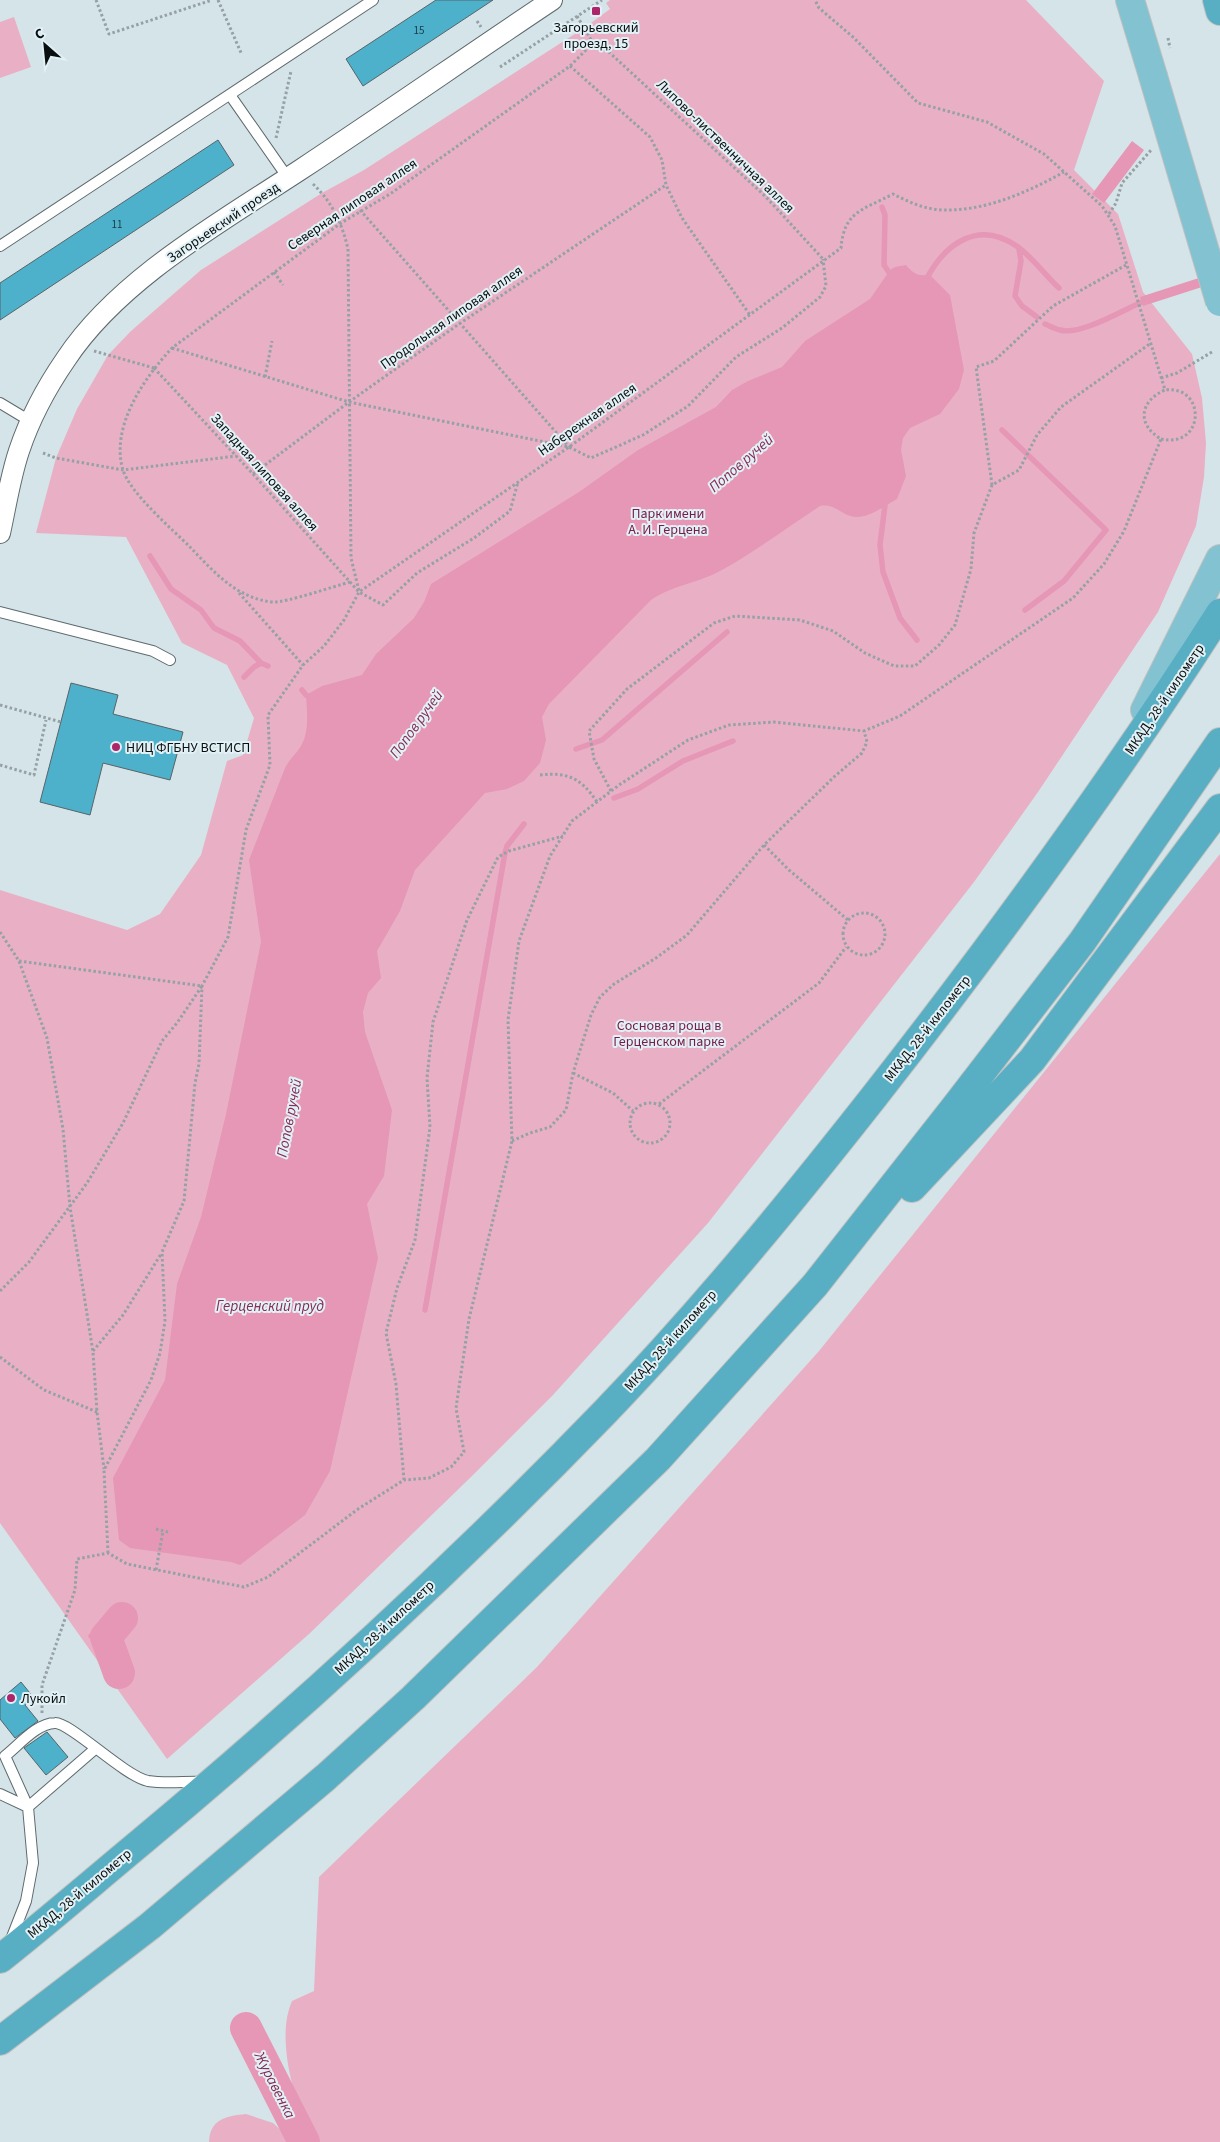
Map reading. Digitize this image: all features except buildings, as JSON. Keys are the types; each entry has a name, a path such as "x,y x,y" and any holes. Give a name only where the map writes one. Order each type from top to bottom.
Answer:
{"highway":[{"path":"1217,0 1220,10"},
{"name":"МКАД, 28-й километр","path":"3,1957 214,1782 364,1647 607,1410 685,1325 761,1240 900,1064 1019,908 1088,812 1220,613"},
{"path":"0,2041 150,1926 326,1777 398,1712 658,1459 815,1285 1022,1021 1146,852 1220,742"},
{"path":"737,1372 1032,1060 1220,808"}],"main road":[{"path":"1130,0 1220,302"},
{"path":"1088,812 1152,696 1220,559"}],"street":[{"name":"Загорьевский проезд","path":"0,533 18,453 30,422 66,358 92,325 117,299 147,274 552,0"}],"lane":[{"path":"0,246 373,0"},
{"path":"230,94 288,178"},
{"path":"0,403 30,422"},
{"path":"0,612 153,650 170,660"},
{"path":"3,1957 26,1901 33,1863 28,1807 5,1756 42,1726 55,1722 66,1726 95,1750 147,1781 214,1782"},
{"path":"28,1807 95,1750"},
{"path":"0,1794 28,1807"}],"path":[{"path":"96,0 109,34 212,0"},
{"path":"218,0 242,55"},
{"path":"500,68 602,0"},
{"path":"815,0 819,8 853,37 918,103 987,122 1044,154 1102,206 1115,226 1165,390"},
{"path":"578,16 593,43"},
{"name":"Липово-лиственничная аллея","path":"593,43 610,53 765,196 823,259"},
{"name":"Северная липовая аллея","path":"123,470 122,442 126,418 154,368 172,348 360,210 390,194 570,66 593,43"},
{"path":"272,156 295,52"},
{"path":"570,66 650,137 662,160 666,185 682,218 750,315"},
{"name":"Набережная аллея","path":"360,592 569,447 750,315 823,259 841,248 842,230 846,222 867,208 893,194 917,205 934,209 968,208 1020,194 1064,172"},
{"path":"0,1291 29,1262 87,1184 123,1123 162,1041 177,1023 202,986 228,937 246,830 270,765 268,715 303,665 324,646 339,627 360,592 351,558 348,249 342,223 322,193 310,181"},
{"name":"Продольная липовая аллея","path":"253,474 349,402 459,324 666,185"},
{"path":"360,210 569,447"},
{"path":"172,348 349,402 569,447 591,458 643,435 688,406 736,357 782,328 820,297 826,286 823,259"},
{"path":"611,791 594,759 590,731 627,689 714,623 735,616 800,620 833,631 865,652 894,666 915,666 939,645 954,625 971,569 974,533 992,486 976,368 994,361 1054,306 1126,265"},
{"path":"274,272 283,286"},
{"path":"265,376 272,341"},
{"path":"992,486 1019,470 1037,435 1061,407 1151,342"},
{"path":"94,350 154,368"},
{"path":"1161,378 1177,373 1212,352"},
{"name":"Западная липовая аллея","path":"154,368 350,582 360,592 383,605 417,573 474,538 510,511 518,481"},
{"path":"1165,390 1178,390 1190,398 1196,416 1193,427 1182,438 1173,441 1161,439 1152,434 1146,425 1144,410 1148,401 1154,395 1165,390"},
{"path":"42,1726 42,1685 75,1590 77,1559 108,1553 127,1564 244,1587 268,1577 358,1509 404,1480 429,1478 450,1467 464,1452 456,1408 469,1319 512,1141 508,1020 519,941 550,856 572,821 611,791 688,740 729,725 774,722 864,731 908,711 1073,598 1104,564 1124,531 1161,439"},
{"path":"43,453 56,458 123,470 236,456"},
{"path":"123,470 139,494 213,571 239,592 303,665"},
{"path":"239,592 274,602 350,582"},
{"path":"0,705 46,720 61,722"},
{"path":"0,765 34,775 46,720"},
{"path":"512,1141 550,1127 566,1110 573,1073 591,1015 600,997 614,984 656,958 687,935 764,845 835,776 862,753 867,742 864,731"},
{"path":"540,775 553,774 582,782 597,802"},
{"path":"404,1480 396,1384 386,1333 397,1288 415,1240 430,1127 427,1078 433,1022 467,920 498,857 509,850 563,836"},
{"path":"764,845 789,870 848,920"},
{"path":"864,913 872,915 884,927 885,936 877,951 869,955 852,953 846,947 842,933 848,920 864,913"},
{"path":"0,932 19,961 47,1038 63,1129 70,1206 93,1352 97,1412 104,1470 108,1553"},
{"path":"659,1104 668,1114 670,1122 664,1138 648,1143 640,1141 633,1135 629,1119 633,1111 645,1103 659,1104 819,983 846,947"},
{"path":"19,961 202,986"},
{"path":"93,1352 128,1309 162,1252 184,1201 195,1083 199,1064 202,986"},
{"path":"573,1073 613,1093 633,1111"},
{"path":"104,1470 151,1380 160,1353 165,1321 162,1252"},
{"path":"0,1357 44,1390 97,1412"},
{"path":"156,1529 168,1532"},
{"path":"156,1570 162,1531"}],"green space":[{"name":"Парк имени А. И. Герцена","path":"610,0 1026,0 1104,81 1074,170 1118,214 1143,292 1192,354 1202,398 1206,443 1204,477 1196,526 1158,612 1038,792 974,882 708,1223 553,1395 472,1476 309,1634 167,1759 0,1523 0,890 127,930 160,914 201,855 227,761 243,755 254,718 227,665 182,643 126,537 36,533 56,458 77,409 108,355 131,331 201,270 322,193 364,170 584,28 610,9 606,3"},
{"path":"14,17 31,67 0,78 0,22"},
{"path":"1220,854 1220,2142 314,2142 294,2092 286,2053 286,2034 287,2016 292,2001 314,1991 319,1877 537,1667 819,1351"},
{"path":"246,2114 273,2123 294,2142 209,2142 212,2128 220,2120"}],"water":[{"path":"1132,141 1144,150 1104,203 1092,194"},
{"name":"Герценский пруд","path":"906,265 916,274 929,274 950,295 964,370 959,389 940,414 910,428 903,438 901,450 906,476 897,499 872,513 857,517 847,515 830,506 820,506 760,547 722,570 668,591 651,600 549,704 542,717 546,740 540,763 524,781 507,789 485,793 415,870 400,911 377,951 381,978 368,993 363,1012 365,1032 392,1110 384,1176 367,1204 378,1258 330,1471 305,1515 240,1565 231,1562 130,1548 119,1540 113,1478 165,1380 177,1284 201,1217 226,1114 261,942 249,860 285,768 305,737 307,723 306,695 322,686 362,675 376,654 414,618 424,602 431,584 579,492 638,450 716,407 732,390 782,367 805,341 870,299 890,270"},
{"path":"1202,277 1205,286 1143,306 1140,297"}],"waterway":[{"path":"882,207 885,215 884,265 892,277"},
{"name":"Попов ручей","path":"926,280 943,255 953,246 964,239 977,235 990,235 1004,239 1018,247 1059,288"},
{"path":"1019,249 1021,261 1015,296 1022,306 1037,317"},
{"path":"1045,324 1060,330 1079,329 1090,326 1142,302"},
{"path":"1002,430 1106,530 1064,581 1025,610"},
{"path":"885,505 880,545 883,572 900,618 917,640"},
{"path":"150,556 171,589 201,610 214,628 240,641 261,663"},
{"path":"576,749 602,740 727,632"},
{"path":"244,677 261,663 268,666"},
{"path":"302,690 306,695"},
{"path":"614,798 638,789 683,761 733,741"},
{"path":"425,1310 505,853 507,846 524,824"},
{"name":"Журавенка","path":"119,1673 106,1637 122,1618"},
{"path":"91,1636 106,1637"},
{"name":"Журавенка","path":"246,2028 304,2142"}],"place":[{"name":"Загорьевский проезд, 15","path":"596,11"},
{"name":"НИЦ ФГБНУ ВСТИСП","path":"116,747"},
{"name":"Лукойл","path":"11,1698"}],"park label":[{"name":"Сосновая роща в Герценском парке","path":"669,1034"}]}
